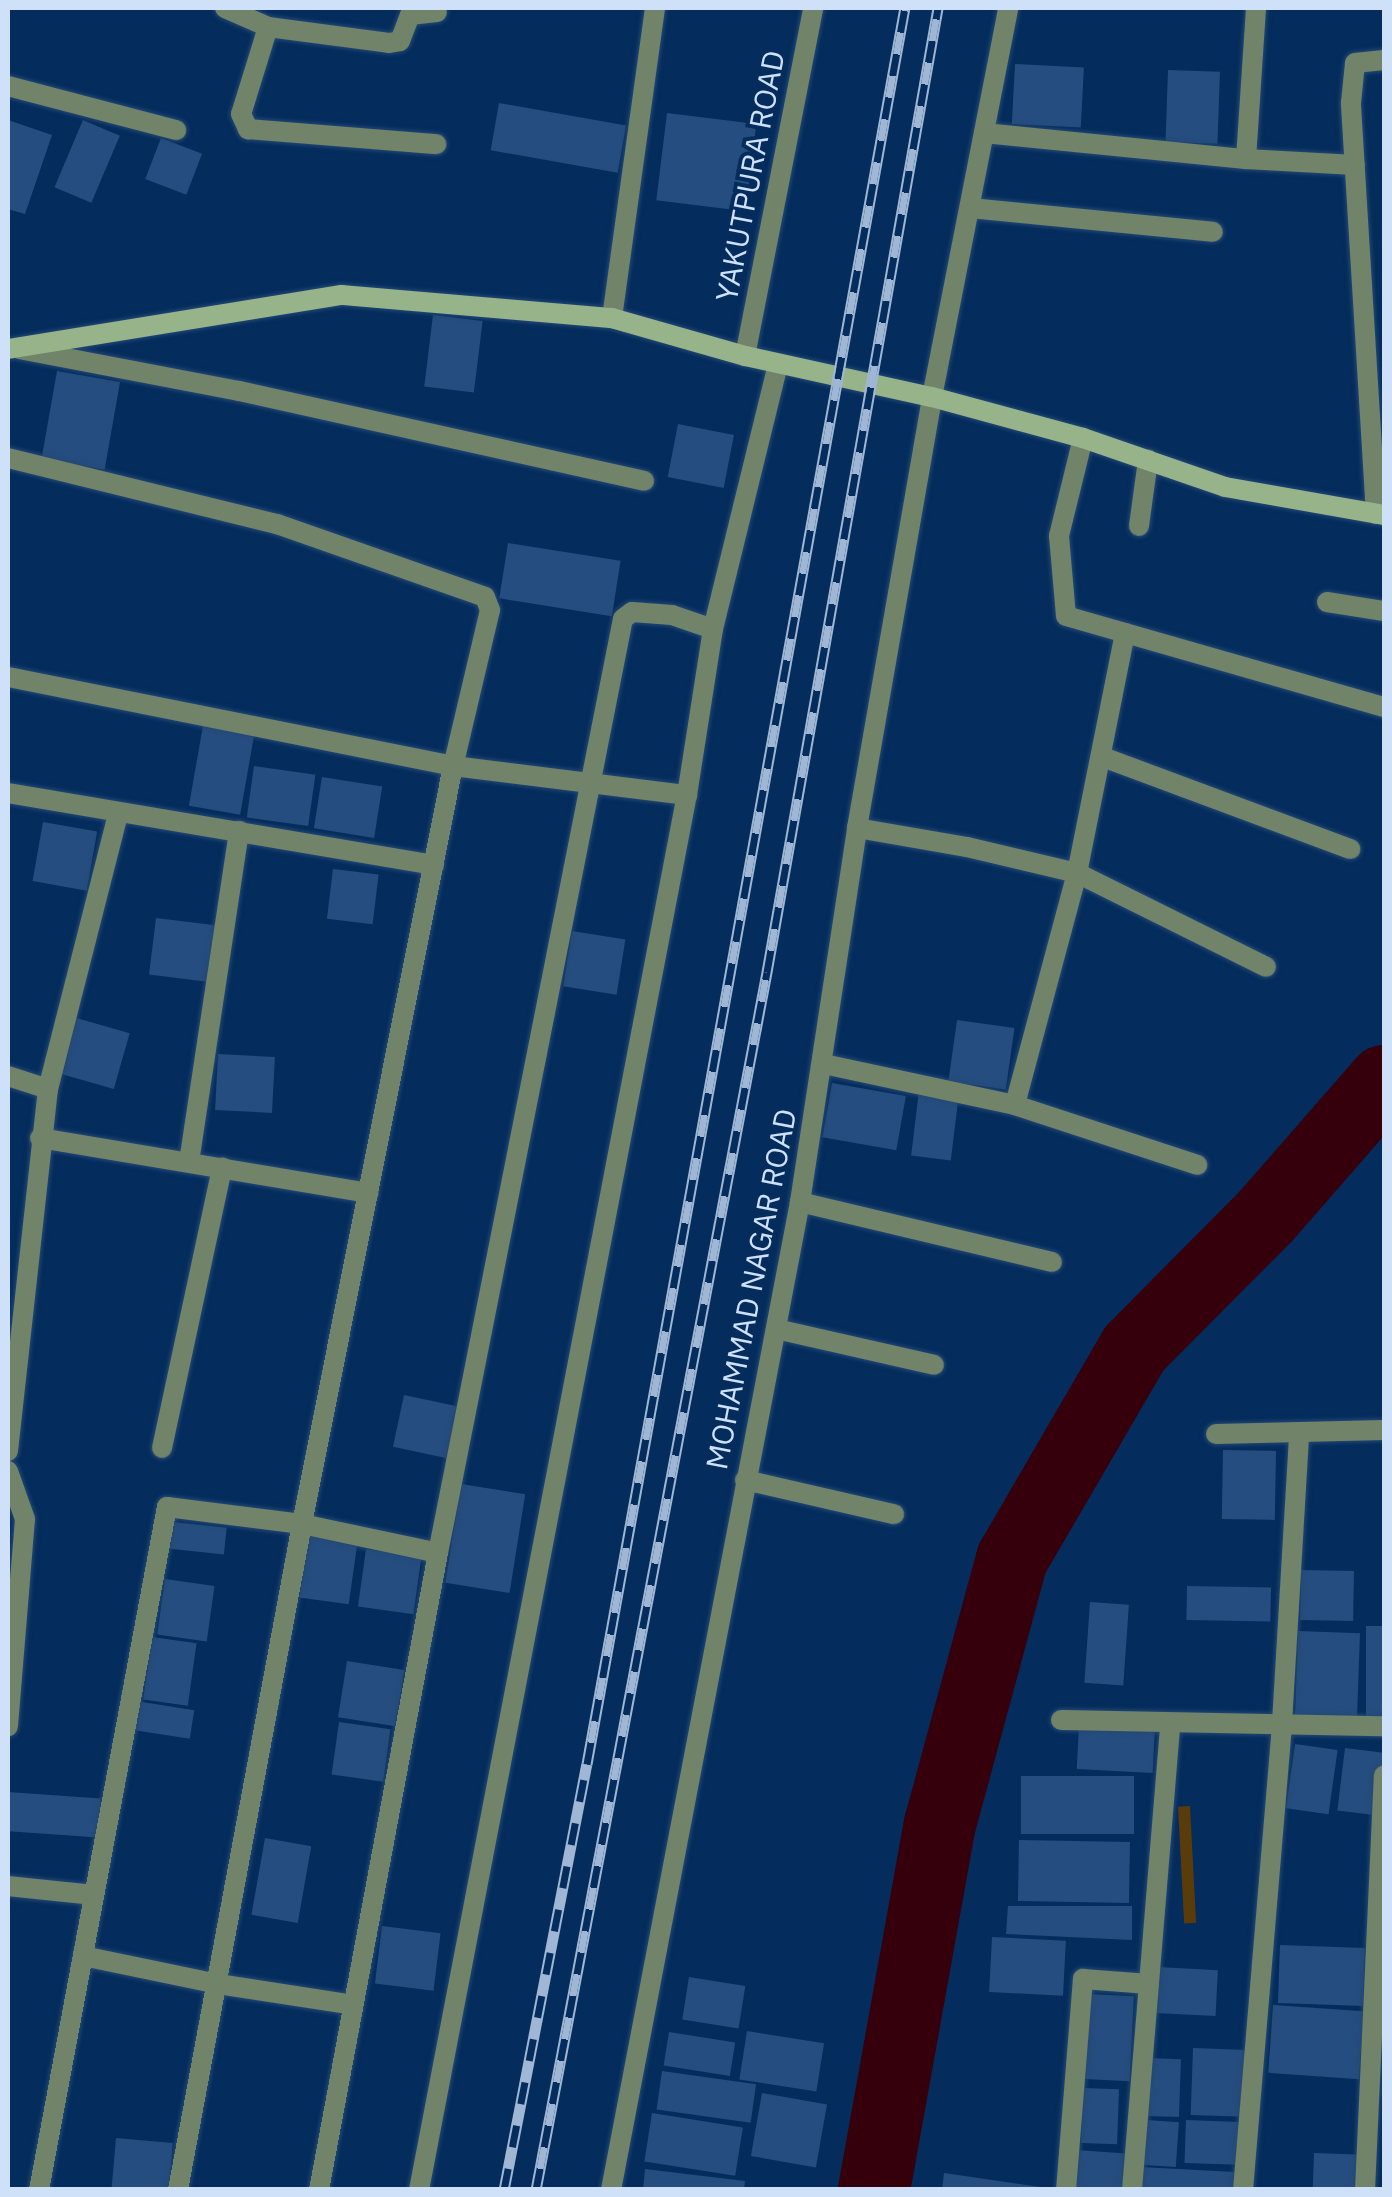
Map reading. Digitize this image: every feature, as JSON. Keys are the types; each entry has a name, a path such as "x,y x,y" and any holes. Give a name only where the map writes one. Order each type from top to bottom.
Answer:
{"main road":[{"path":"10,349 342,295 612,318 778,364 932,396 1082,438 1225,487 1380,515"}],"street":[{"path":"225,8 268,27 396,44 410,15 437,12"},
{"path":"612,318 655,8"},
{"name":"YAKUTPURA ROAD","path":"746,356 814,8"},
{"name":"MOHAMMAD NAGAR ROAD","path":"610,2190 800,1202 857,828 932,396 1008,8"},
{"path":"1246,159 1256,8"},
{"path":"268,27 241,114 248,129 436,144"},
{"path":"1380,515 1354,164 1354,63 1384,60"},
{"path":"8,86 176,130"},
{"path":"984,133 1246,159 1354,164"},
{"path":"970,208 1213,232"},
{"path":"10,349 239,390 644,481"},
{"path":"420,2190 687,795 712,628 778,364"},
{"path":"1082,438 1059,536 1066,616 1384,707"},
{"path":"8,458 276,524 485,597 490,610 453,766 302,1524 178,2190"},
{"path":"1140,526 1148,460"},
{"path":"1328,602 1384,611"},
{"path":"319,2190 438,1554 623,618 632,612 672,615 712,628"},
{"path":"1015,1105 1078,874 1124,633"},
{"path":"8,677 453,766 687,795"},
{"path":"1103,757 1350,848"},
{"path":"8,793 118,815 239,831 434,865"},
{"path":"8,1451 48,1089 118,815"},
{"path":"857,828 1078,874 1266,967"},
{"path":"189,1162 239,831"},
{"path":"824,1064 1015,1105 1197,1165"},
{"path":"8,1076 48,1089"},
{"path":"40,1138 368,1193"},
{"path":"162,1448 222,1167"},
{"path":"800,1202 1052,1262"},
{"path":"776,1329 934,1365"},
{"path":"1216,1434 1384,1430"},
{"path":"1243,2190 1282,1723 1299,1434"},
{"path":"746,1480 894,1514"},
{"path":"8,1726 25,1519 10,1482"},
{"path":"39,2190 167,1507 302,1524 438,1554"},
{"path":"1061,1720 1384,1726"},
{"path":"1132,2190 1170,1724"},
{"path":"1364,2190 1384,1775"},
{"path":"8,1886 94,1895"},
{"path":"84,1956 218,1984 353,2005"},
{"path":"1066,2190 1082,1979 1148,1984"}],"shaded area":[{"path":"1190,1806 1196,1923 1184,1923 1178,1807"}],"building":[{"path":"1015,64 1084,68 1081,128 1012,124"},
{"path":"1168,70 1220,72 1217,144 1165,142"},
{"path":"499,103 626,125 618,173 491,150"},
{"path":"667,113 756,124 746,211 656,200"},
{"path":"8,120 52,135 25,214 8,209"},
{"path":"83,120 120,136 91,203 54,187"},
{"path":"161,138 202,154 186,195 145,179"},
{"path":"433,315 483,321 474,393 424,386"},
{"path":"57,371 120,382 105,470 42,459"},
{"path":"678,424 734,435 724,488 668,477"},
{"path":"508,543 621,561 612,616 499,598"},
{"path":"204,720 255,729 240,815 189,806"},
{"path":"254,766 315,775 308,826 247,817"},
{"path":"322,777 382,787 374,838 314,828"},
{"path":"43,822 97,832 87,891 33,881"},
{"path":"333,869 379,875 373,924 327,919"},
{"path":"156,918 216,925 209,982 149,975"},
{"path":"572,931 625,939 617,995 563,986"},
{"path":"73,1017 130,1033 114,1089 57,1073"},
{"path":"957,1020 1014,1028 1006,1089 948,1081"},
{"path":"218,1054 275,1057 272,1113 215,1110"},
{"path":"832,1083 906,1096 896,1150 822,1137"},
{"path":"919,1091 959,1096 951,1160 911,1156"},
{"path":"404,1395 462,1407 451,1459 393,1447"},
{"path":"1223,1450 1276,1451 1275,1520 1222,1519"},
{"path":"461,1484 525,1494 510,1593 445,1583"},
{"path":"173,1522 227,1528 224,1554 170,1549"},
{"path":"308,1535 358,1542 349,1604 299,1597"},
{"path":"366,1549 421,1557 413,1614 358,1606"},
{"path":"1301,1570 1354,1571 1353,1621 1300,1620"},
{"path":"165,1579 215,1586 207,1641 157,1634"},
{"path":"1187,1586 1271,1587 1270,1621 1186,1620"},
{"path":"1090,1602 1129,1605 1123,1686 1084,1683"},
{"path":"1366,1626 1384,1626 1384,1720 1366,1720"},
{"path":"1298,1631 1360,1633 1357,1721 1295,1719"},
{"path":"152,1637 197,1643 188,1706 143,1699"},
{"path":"347,1661 404,1670 395,1726 338,1717"},
{"path":"136,1701 194,1710 190,1739 131,1730"},
{"path":"339,1722 390,1729 383,1782 332,1774"},
{"path":"1079,1726 1155,1730 1153,1773 1077,1769"},
{"path":"1295,1744 1338,1750 1329,1814 1286,1808"},
{"path":"1345,1748 1384,1753 1376,1815 1337,1811"},
{"path":"1021,1776 1134,1776 1134,1834 1021,1834"},
{"path":"8,1792 101,1798 98,1837 8,1831"},
{"path":"265,1838 311,1846 298,1923 251,1915"},
{"path":"1019,1840 1130,1842 1129,1903 1018,1901"},
{"path":"1008,1906 1132,1906 1132,1940 1006,1934"},
{"path":"382,1926 441,1933 433,1991 375,1984"},
{"path":"992,1937 1066,1941 1063,1996 989,1992"},
{"path":"1280,1945 1365,1948 1363,2006 1278,2003"},
{"path":"1158,1967 1218,1970 1216,2016 1156,2013"},
{"path":"689,1977 745,1986 739,2028 682,2019"},
{"path":"1089,1994 1134,1996 1129,2081 1085,2079"},
{"path":"1273,2005 1364,2011 1359,2079 1268,2073"},
{"path":"747,2031 824,2043 816,2092 739,2079"},
{"path":"669,2032 735,2042 730,2076 664,2066"},
{"path":"1193,2048 1247,2050 1245,2117 1191,2115"},
{"path":"1148,2058 1181,2059 1179,2117 1146,2116"},
{"path":"662,2071 756,2084 751,2123 657,2110"},
{"path":"1083,2088 1119,2089 1117,2144 1081,2143"},
{"path":"762,2093 827,2104 816,2167 751,2156"},
{"path":"652,2113 743,2127 735,2176 644,2161"},
{"path":"1147,2120 1179,2122 1176,2167 1144,2165"},
{"path":"1186,2120 1240,2122 1238,2165 1184,2163"},
{"path":"116,2138 173,2143 169,2190 111,2190"},
{"path":"1077,2150 1126,2153 1123,2190 1074,2190"},
{"path":"1314,2153 1364,2155 1363,2190 1313,2190"},
{"path":"1141,2167 1235,2172 1234,2190 1140,2190"},
{"path":"645,2169 745,2181 744,2190 643,2190"},
{"path":"944,2173 1041,2187 1041,2190 942,2190"}],"waterway":[{"path":"874,2190 940,1824 1012,1559 1134,1349 1267,1215 1384,1081"}],"railway":[{"path":"504,2190 587,1764 905,8"},
{"path":"536,2190 767,972 938,8"}]}
